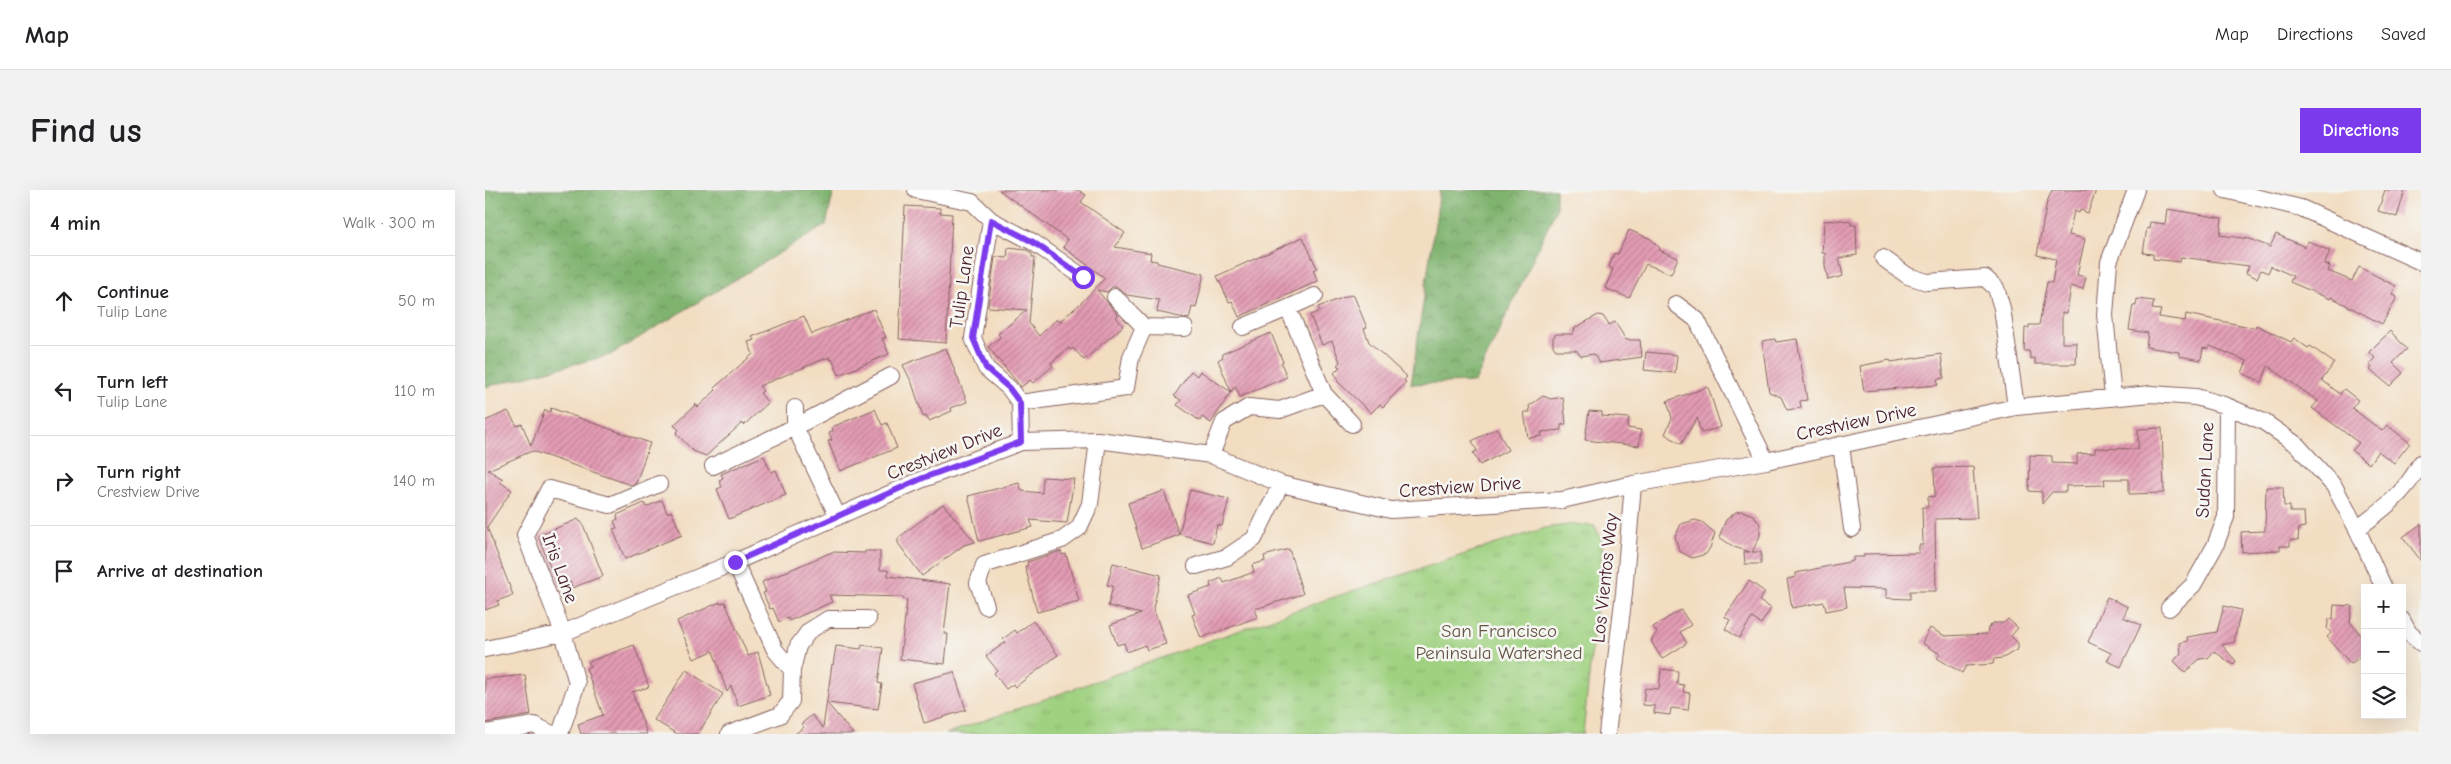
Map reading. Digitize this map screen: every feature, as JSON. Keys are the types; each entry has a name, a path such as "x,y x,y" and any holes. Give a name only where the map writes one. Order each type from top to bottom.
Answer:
{"street":[{"path":"916,190 972,202 991,220 1033,242 1083,277"},
{"path":"2113,397 2105,315 2109,262 2136,190"},
{"path":"2225,190 2301,208 2421,262"},
{"name":"Tulip Lane","path":"991,220 973,338 986,368 1009,388 1020,403"},
{"path":"1883,258 1908,276 1927,282 1985,278 1996,288 2002,308 2016,407"},
{"path":"1243,327 1315,296"},
{"path":"1115,297 1144,328 1185,328"},
{"path":"1676,304 1697,320 1766,461"},
{"path":"1288,308 1324,394 1352,424"},
{"path":"1021,442 1020,403 1127,388 1131,357 1144,328"},
{"path":"713,466 795,427 891,376"},
{"path":"1211,454 1225,422 1249,407 1280,410 1324,394"},
{"name":"Crestview Drive","path":"485,649 563,633 838,518 923,478 1021,442 1098,440 1211,454 1281,484 1391,510 1562,500 1633,484 1766,461 2016,407 2151,394 2196,397 2227,406 2264,422 2297,445 2334,486 2357,529 2382,584"},
{"name":"Sudan Lane","path":"2169,608 2193,585 2215,546 2225,517 2227,406"},
{"path":"795,408 795,427 838,518"},
{"path":"986,606 978,583 984,565 1062,540 1079,528 1090,504 1098,440"},
{"path":"1841,445 1852,529"},
{"path":"2357,529 2395,500 2411,482 2421,463"},
{"name":"Iris Lane","path":"563,633 525,535 549,488 610,505 659,484"},
{"path":"1196,566 1227,557 1254,539 1281,484"},
{"name":"Los Vientos Way","path":"1607,734 1624,594 1633,484"},
{"path":"735,562 775,650 792,670"},
{"path":"729,734 781,715 791,701 792,670 798,646 809,631 828,620 868,620"},
{"path":"2406,627 2421,643"},
{"path":"560,734 577,683 563,633"},
{"path":"486,733 534,724 552,734"}],"green space":[{"path":"485,190 834,190 826,225 610,355 485,387"},
{"path":"1440,190 1556,190 1556,210 1475,382 1411,384"},
{"name":"San Francisco Peninsula Watershed","path":"1575,524 1595,526 1603,542 1583,734 946,734 1325,600 1545,528"}],"building":[{"path":"999,190 1078,190 1086,195 1081,202 1125,233 1115,247 1151,253 1150,260 1157,261 1157,263 1204,274 1196,308 1192,307 1189,319 1157,312 1159,300 1127,295 1117,287 1112,287 1107,292 1097,290 1118,315 1116,317 1123,326 1084,360 1073,348 1070,350 1069,348 1051,363 1053,366 1033,383 1030,380 1021,387 988,347 1000,337 998,334 1027,310 988,307 995,257 1007,258 1008,248 1027,250 1032,254 1032,257 1035,257 1029,323 1039,336 1058,318 1060,321 1080,304 1105,278 1063,247 1068,240"},
{"path":"2052,190 2096,190 2088,213 2080,210 2079,213 2074,211 2069,235 2085,239 2077,275 2086,277 2083,289 2071,286 2067,313 2062,312 2062,343 2077,343 2076,364 2035,364 2035,358 2031,359 2029,351 2024,351 2025,328 2029,328 2029,325 2039,325 2047,282 2052,283 2056,259 2037,255 2047,202"},
{"path":"2385,190 2405,190 2397,217 2378,211"},
{"path":"905,206 940,208 940,213 952,214 946,343 899,339"},
{"path":"2167,209 2222,218 2220,235 2250,239 2270,247 2276,234 2305,247 2308,241 2330,251 2324,264 2330,266 2328,271 2352,281 2359,267 2396,286 2392,294 2397,297 2382,324 2331,297 2330,299 2290,282 2293,276 2271,266 2268,273 2261,270 2257,278 2246,273 2249,266 2181,257 2180,262 2153,259 2153,254 2143,253 2147,228 2149,229 2150,222 2165,224"},
{"path":"1842,220 1851,222 1851,225 1856,225 1857,255 1839,258 1843,276 1828,280 1825,253 1822,253 1824,221"},
{"path":"1629,230 1651,239 1660,248 1659,250 1678,258 1671,274 1646,264 1629,298 1605,288 1613,269 1609,267 1614,253 1618,254"},
{"path":"1303,237 1317,268 1313,270 1318,281 1239,317 1232,301 1229,302 1217,276"},
{"path":"1350,295 1354,296 1367,328 1364,329 1369,342 1407,377 1404,380 1406,382 1383,407 1380,404 1371,413 1337,381 1339,379 1334,373 1340,367 1337,365 1340,362 1332,341 1322,345 1310,315 1320,311 1318,307"},
{"path":"2137,299 2154,301 2152,309 2161,310 2159,317 2185,321 2186,314 2255,328 2256,325 2291,342 2294,338 2308,348 2310,346 2334,363 2322,380 2340,394 2344,389 2358,400 2352,408 2382,431 2387,425 2410,443 2394,463 2378,451 2369,464 2352,451 2359,443 2312,408 2318,401 2268,366 2262,382 2242,373 2247,361 2210,346 2209,349 2203,348 2201,360 2179,356 2179,352 2146,347 2148,333 2129,330 2133,305 2136,306"},
{"path":"874,309 886,338 882,338 889,354 839,375 832,359 830,360 829,357 759,386 763,391 760,393 768,403 744,425 742,423 706,456 693,451 676,433 679,430 674,425 696,404 698,407 716,390 714,388 753,354 748,342 754,340 752,337 804,316 812,334"},
{"path":"1598,315 1603,316 1609,325 1615,322 1626,340 1640,340 1642,357 1599,363 1594,354 1581,356 1576,350 1556,350 1553,346 1553,338 1556,334 1573,334 1575,328"},
{"path":"2390,331 2407,349 2393,363 2403,373 2390,386 2370,370 2372,368 2369,364 2375,358 2369,352"},
{"path":"1271,333 1287,377 1240,397 1235,386 1231,392 1218,360 1223,357 1222,354"},
{"path":"1775,339 1776,342 1797,339 1807,400 1800,401 1801,408 1787,410 1781,397 1769,392 1762,341"},
{"path":"946,348 967,402 951,408 952,411 929,421 926,416 923,417 912,383 903,365"},
{"path":"1646,352 1677,355 1675,373 1644,370"},
{"path":"1941,354 1944,378 1937,379 1938,385 1864,391 1860,366 1890,360 1891,362"},
{"path":"1191,371 1197,376 1200,371 1231,392 1211,423 1202,417 1200,421 1177,405 1181,400 1174,396"},
{"path":"1708,387 1721,427 1701,433 1697,418 1681,444 1665,434 1672,418 1667,401"},
{"path":"1543,396 1551,399 1563,397 1566,424 1561,425 1561,430 1541,432 1542,436 1528,438 1524,412 1530,412 1529,406"},
{"path":"551,408 650,443 636,483 631,485 532,451 488,470 503,479 500,482 512,490 487,527 513,595 497,601 499,605 485,610 485,421 508,411 517,426 522,424 531,446 545,410 550,412"},
{"path":"875,409 882,425 887,423 897,448 840,471 828,441 832,440 829,433 833,431 832,427"},
{"path":"1589,411 1602,412 1602,416 1629,418 1627,428 1641,430 1639,446 1585,440"},
{"path":"1497,428 1508,450 1480,465 1473,453 1477,451 1472,441"},
{"path":"2162,428 2164,493 2129,494 2129,479 2104,479 2105,485 2066,486 2066,492 2052,492 2042,504 2042,492 2029,491 2030,455 2052,456 2052,463 2077,464 2077,454 2095,453 2095,448 2138,449 2138,429"},
{"path":"764,456 771,472 776,470 786,495 729,519 717,489 722,487 719,480 723,478 721,474"},
{"path":"1973,467 1977,518 1935,519 1936,591 1910,591 1910,599 1886,598 1886,589 1844,588 1847,607 1826,611 1824,602 1792,608 1787,579 1796,577 1796,573 1853,561 1853,557 1864,557 1864,554 1919,553 1919,545 1923,545 1922,507 1928,507 1928,497 1935,496 1934,468"},
{"path":"1043,477 1074,479 1067,523 1030,520 1033,527 979,541 968,496 1019,483 1022,491 1042,493"},
{"path":"2266,487 2283,487 2284,506 2290,506 2290,512 2304,512 2305,527 2299,528 2298,540 2290,540 2290,546 2280,546 2280,550 2242,552 2241,532 2265,531"},
{"path":"1190,490 1229,499 1222,526 1217,525 1213,543 1179,534"},
{"path":"1164,491 1179,535 1142,548 1128,503"},
{"path":"662,500 667,513 671,511 682,535 625,559 613,529 617,528 614,521 618,519 617,515 644,503 646,507"},
{"path":"943,504 975,542 964,545 922,576 898,543 898,538"},
{"path":"1742,511 1753,515 1760,524 1760,536 1752,552 1761,552 1761,564 1745,564 1744,552 1750,552 1734,547 1719,537 1726,520 1736,512"},
{"path":"578,519 582,522 603,576 572,588 570,582 558,587 538,536"},
{"path":"1695,520 1702,522 1715,533 1706,554 1692,558 1679,551 1675,537 1681,524"},
{"path":"2421,524 2421,561 2403,537"},
{"path":"1289,549 1303,594 1255,609 1258,617 1201,638 1192,615 1195,614 1188,595 1211,587 1210,583 1222,578 1224,583 1254,572 1252,565 1265,561 1264,556"},
{"path":"865,551 880,551 880,570 888,570 888,576 950,584 944,634 948,634 945,664 900,659 907,600 903,599 903,597 829,595 832,602 789,621 788,618 779,622 773,608 770,609 763,593 766,592 762,582 832,552 865,553"},
{"path":"1061,551 1062,555 1066,554 1079,601 1037,612 1025,566 1028,566 1027,562"},
{"path":"1113,563 1161,575 1153,608 1166,644 1147,650 1145,645 1127,652 1124,643 1117,645 1110,625 1141,614 1108,606 1113,586 1107,585"},
{"path":"1749,581 1765,592 1759,601 1771,608 1761,624 1752,618 1739,638 1725,629 1730,620 1725,617"},
{"path":"2107,597 2128,607 2123,617 2141,625 2121,667 2107,661 2111,653 2088,642"},
{"path":"720,602 720,604 725,602 748,656 758,652 770,695 738,706 731,686 727,692 713,651 694,659 677,621"},
{"path":"2334,605 2352,606 2350,622 2361,635 2361,655 2351,664 2327,637 2331,633 2327,628 2329,619 2333,619"},
{"path":"2224,606 2241,610 2234,642 2222,645 2236,661 2233,665 2214,651 2208,658 2200,659 2185,672 2174,661 2181,653 2180,643 2188,641 2187,637 2217,632"},
{"path":"1681,610 1691,625 1680,632 1687,643 1662,659 1652,643 1652,639 1657,632 1653,627"},
{"path":"2008,619 2018,628 2011,636 2018,643 2018,649 2003,658 1994,659 1993,664 1966,666 1962,673 1937,658 1940,654 1922,643 1930,628 1945,636 1987,634 1988,628 1993,623 2004,623"},
{"path":"1033,621 1058,655 1015,687 1013,684 1006,689 994,673 997,670 986,656 1006,642 1003,639 1015,630 1017,633"},
{"path":"634,645 649,687 632,692 647,734 581,734 578,724 603,715 586,668 590,666 588,662"},
{"path":"862,645 883,648 878,683 882,684 878,709 827,703 853,734 795,734 804,727 801,724 812,715 823,728 836,646 861,649"},
{"path":"1661,669 1678,671 1677,684 1684,685 1683,692 1690,693 1688,710 1671,708 1670,715 1654,713 1655,706 1643,705 1645,688 1659,689"},
{"path":"686,670 723,694 698,734 677,734 654,720"},
{"path":"954,672 966,710 924,723 912,683"},
{"path":"525,675 531,715 485,723 485,679"}],"route":[{"path":"735,562 838,518 923,478 1021,442 1020,403 1009,388 986,368 973,338 991,220 1033,242 1083,277"}]}
